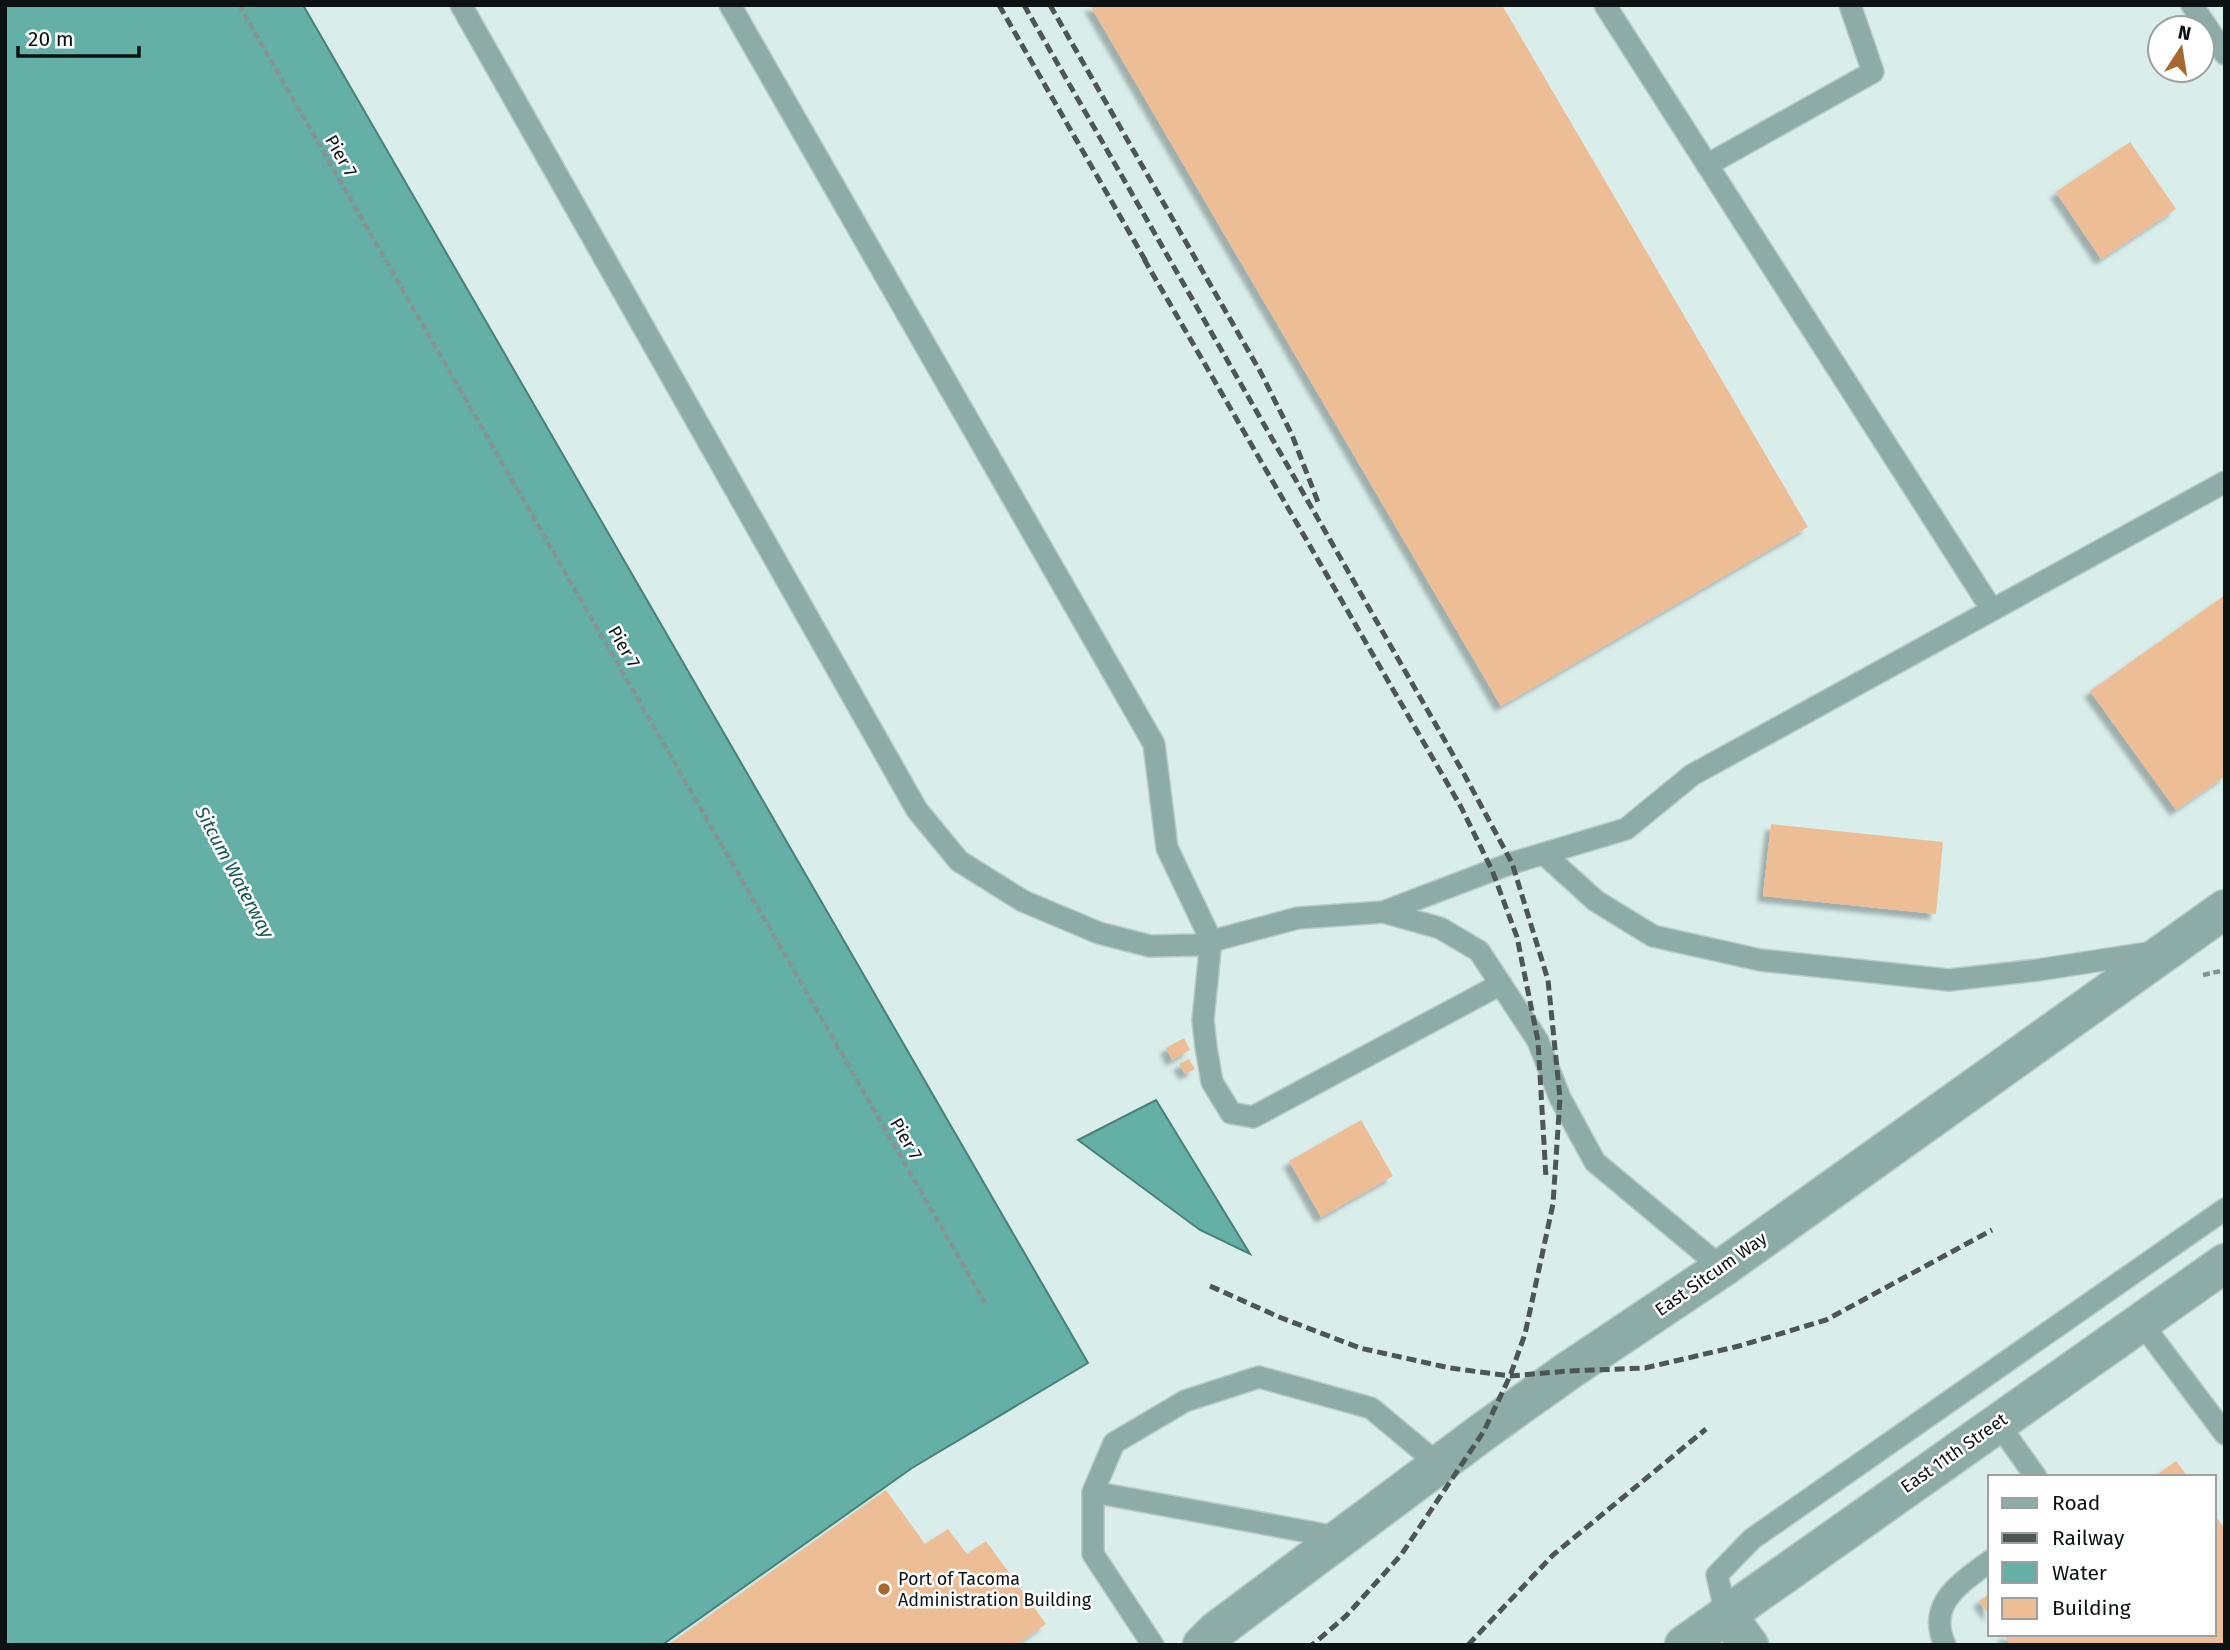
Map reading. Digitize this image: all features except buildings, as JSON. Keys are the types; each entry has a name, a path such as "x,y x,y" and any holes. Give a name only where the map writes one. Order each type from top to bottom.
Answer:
{"street":[{"name":"East Sitcum Way","path":"1202,1645 1216,1631 1438,1464 1568,1371 1723,1268 2225,909"},
{"name":"East 11th Street","path":"1684,1645 2225,1263"},
{"path":"1727,1614 1749,1645"}],"lane":[{"path":"461,5 917,810 959,861 1023,901 1099,933 1150,946 1197,945 1298,918 1383,912 1512,863 1626,829 1692,775 2225,482"},
{"path":"730,5 1154,744 1167,848 1212,940 1203,1020 1212,1082 1231,1113 1254,1117 1501,984"},
{"path":"1605,5 1992,610"},
{"path":"1707,165 1873,72 1850,5"},
{"path":"2192,5 2225,54"},
{"path":"1544,854 1596,901 1653,936 1760,960 1949,980 2038,970 2166,950"},
{"path":"1383,912 1440,928 1479,951 1538,1041 1560,1098 1595,1162 1723,1268"},
{"path":"1727,1614 1717,1575 1752,1539 2225,1209"},
{"path":"2140,1321 2225,1434"},
{"path":"1153,1645 1093,1554 1093,1492 1114,1443 1185,1401 1259,1377 1371,1408 1438,1464"},
{"path":"1997,1422 2035,1475"},
{"path":"1093,1492 1342,1538"},
{"path":"1945,1645 1939,1630 1943,1605 1957,1586 1988,1563"}],"path":[{"name":"Pier 7","path":"239,5 985,1303"}],"water":[{"name":"Sitcum Waterway","path":"5,5 303,5 1088,1363 912,1468 662,1645 5,1645"},
{"path":"1156,1100 1250,1254 1200,1230 1078,1140"}],"railway":[{"path":"999,5 1148,265"},
{"path":"1024,5 1464,774 1512,863 1548,980 1560,1098 1553,1204 1525,1334 1510,1376 1484,1431 1401,1555 1346,1616 1312,1645"},
{"path":"1050,5 1261,373 1292,435 1318,502"},
{"path":"1144,259 1461,807 1492,870 1517,937 1538,1041 1546,1178"},
{"path":"1210,1286 1279,1317 1360,1348 1450,1368 1510,1376 1645,1368 1739,1346 1826,1320 1992,1230"},
{"path":"1468,1645 1553,1555 1706,1429"}],"place":[{"name":"Port of Tacoma Administration Building","path":"884,1589"}]}
